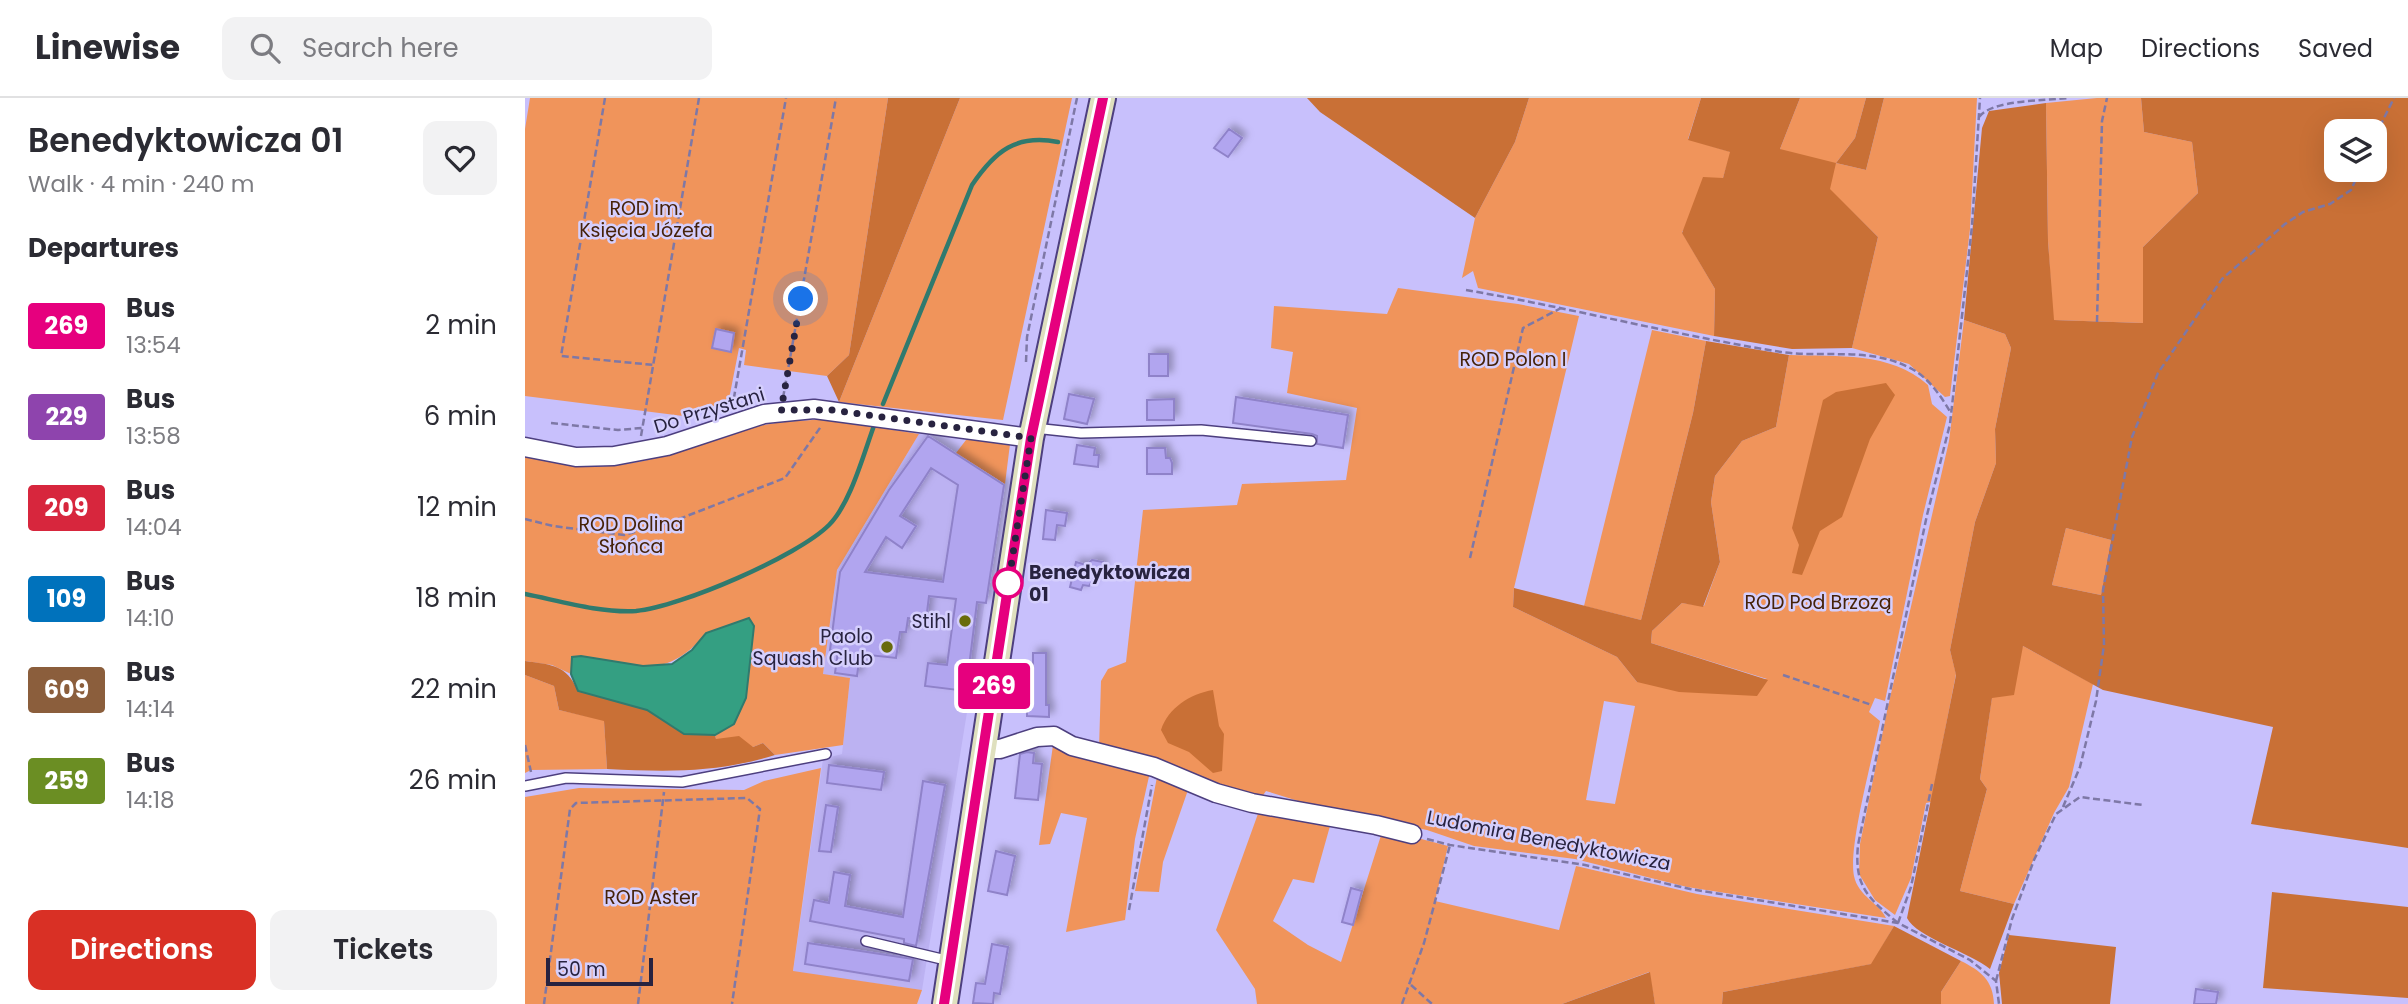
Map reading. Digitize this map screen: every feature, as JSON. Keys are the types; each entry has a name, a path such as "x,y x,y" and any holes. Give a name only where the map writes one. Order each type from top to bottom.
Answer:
{"main road":[{"path":"944,1004 1032,433 1103,98"}],"street":[{"name":"Do Przystani","path":"525,447 576,457 638,452 667,446 781,410 832,410 1032,433"},
{"name":"Ludomira Benedyktowicza","path":"985,749 1000,749 1021,740 1050,735 1072,746 1154,767 1216,793 1252,803 1412,834"}],"lane":[{"path":"1032,433 1201,430 1311,441"},
{"path":"525,786 566,778 682,782 826,754"},
{"path":"866,941 952,961"}],"path":[{"path":"605,98 561,356 654,365"},
{"path":"638,452 699,98"},
{"path":"730,424 786,98"},
{"path":"781,410 836,98"},
{"path":"1026,367 1027,337 1077,98"},
{"path":"1932,784 1912,887 1898,923 1864,891 1857,872 1858,845 1951,413 1972,226 1980,98"},
{"path":"1979,117 1989,108 2002,105 2068,98"},
{"path":"2098,322 2102,121 2107,98"},
{"path":"2384,119 2394,98"},
{"path":"2063,807 2080,767 2096,701 2104,645 2103,590 2132,438 2158,373 2222,279 2285,224 2303,212 2330,204 2351,190 2355,182"},
{"path":"1466,290 1786,352 1865,355 1898,363 1930,383 1951,413"},
{"path":"1470,558 1523,328 1562,307"},
{"path":"525,519 552,526 624,535 679,519 785,478 825,419"},
{"path":"551,423 618,430 642,428"},
{"path":"1783,674 1872,705"},
{"path":"525,745 531,770"},
{"path":"1129,910 1154,767"},
{"path":"638,1004 664,790"},
{"path":"1999,1004 1996,981 2005,942 2025,883 2056,814 2080,797 2143,805"},
{"path":"544,1004 570,809 576,803 747,798 760,809 732,1004"},
{"name":"Ludomira Benedyktowicza","path":"1412,834 1450,845 1585,865 1690,889 1898,923 1970,960 1996,981"},
{"path":"1402,1004 1428,929 1450,845"},
{"path":"1409,984 1432,1004"}],"shaded area":[{"path":"888,98 960,98 839,402 827,376 849,355"},
{"path":"1307,98 1529,98 1515,142 1475,218 1320,112"},
{"path":"1701,98 1800,98 1780,149 1836,163 1830,189 1878,237 1852,348 1792,349 1714,336 1715,289 1682,233 1703,177 1723,178 1730,152 1688,140"},
{"path":"1866,98 1884,98 1866,170 1836,163 1855,138"},
{"path":"2141,98 2408,98 2408,848 2251,824 2273,727 2103,690 2023,646 2014,695 1992,698 1980,779 1987,789 1960,891 2014,904 1990,969 1921,932 1907,918 1956,675 1950,650 1975,522 1996,463 1995,429 2011,348 2005,334 1964,320 1982,128 1989,111 2046,103 2048,241 2054,320 2143,323 2143,247 2198,193 2192,142 2144,132","holes":["2066,528 2111,540 2101,595 2052,585"]},
{"path":"1706,341 1789,355 1776,427 1742,441 1715,476 1711,502 1720,562 1703,607 1682,603 1652,631 1651,643 1768,680 1757,696 1679,692 1637,682 1617,657 1513,607 1514,588 1641,620 1693,413"},
{"path":"1886,383 1895,395 1870,439 1842,517 1820,531 1802,575 1792,573 1799,545 1792,528 1823,400 1836,392"},
{"path":"919,434 928,435 1004,484 922,990 793,972 823,759 842,754 843,745 850,678 823,675 837,570"},
{"path":"749,618 754,626 746,698 734,724 715,735 684,734 647,710 578,691 571,674 572,657 581,656 643,666 672,664 692,650 706,633"},
{"path":"525,661 557,667 568,675 578,691 647,710 684,734 715,735 716,739 739,736 753,747 763,743 775,755 733,765 692,770 607,769 604,721 559,710 554,686 525,675"},
{"path":"1213,690 1219,726 1224,734 1222,771 1213,773 1189,752 1168,743 1161,730 1169,715 1181,703"},
{"path":"2272,892 2408,907 2408,998 2263,988"},
{"path":"1894,926 1961,961 1941,992 1941,1004 1722,1004 1723,992 1871,964"},
{"path":"2009,935 2116,947 2110,1004 2002,1004 1999,973"},
{"path":"1650,972 1655,1004 1562,1004"}],"green space":[{"name":"ROD im. Księcia Józefa","path":"530,98 888,98 849,355 827,376 744,365 746,350 739,348 729,399 691,417 525,396 525,129"},
{"path":"960,98 1072,98 1003,420 839,402"},
{"path":"1529,98 1701,98 1688,139 1731,152 1723,178 1682,232 1715,289 1714,336 1478,288 1473,271 1462,278 1475,218 1515,142"},
{"path":"1800,98 1866,98 1855,138 1836,163 1866,170 1884,98 1977,98 1970,229 1950,396 1945,397 1909,364 1852,348 1878,237 1830,190 1780,149"},
{"path":"2097,98 2141,98 2144,132 2192,142 2198,193 2143,247 2143,323 2053,320 2048,241 2046,103"},
{"path":"1398,288 1518,304 1579,316 1514,588 1513,607 1617,657 1637,682 1767,679 1651,643 1652,631 1682,603 1704,606 1720,562 1711,502 1715,476 1742,441 1776,427 1789,355 1844,356 1880,361 1913,374 1928,385 1932,404 1947,417 1923,515 1885,701 1875,698 1869,712 1880,721 1858,823 1853,862 1856,883 1886,918 1687,887 1575,859 1474,846 1427,830 1324,809 1266,791 1261,798 1099,749 1101,681 1108,669 1126,662 1143,510 1237,505 1242,484 1346,480 1357,408 1287,393 1293,352 1271,348 1274,306 1387,314","holes":["1604,701 1635,706 1615,804 1586,800"]},
{"path":"1964,320 2005,334 2011,348 1995,429 1996,463 1975,522 1950,650 1956,674 1931,802 1926,803 1911,878 1895,915 1875,900 1859,874 1860,844 1887,711 1949,441"},
{"path":"1652,330 1706,341 1693,413 1641,620 1584,606"},
{"name":"ROD Dolina Słońca","path":"825,419 919,434 837,570 823,674 850,678 843,745 775,755 763,743 753,747 716,739 715,735 734,720 743,704 748,662 706,633 678,658 649,667 581,656 572,657 571,674 552,665 525,661 525,456 559,464 617,465 669,454 764,425"},
{"path":"976,438 1010,444 1005,484 956,453 966,440"},
{"path":"2066,528 2111,540 2101,595 2052,585"},
{"path":"2023,646 2093,684 2069,787 2054,813 2014,904 1960,891 1987,789 1980,779 1992,697"},
{"path":"525,675 554,686 559,710 604,720 607,769 531,770 525,773"},
{"path":"1054,738 1150,772 1135,839 1125,920 1066,932 1087,818 1061,813 1050,844 1039,845"},
{"name":"ROD Aster","path":"821,768 793,971 922,990 917,1004 525,1004 525,797 579,788 744,790 764,781"},
{"path":"1157,777 1188,790 1163,862 1159,892 1135,891"},
{"path":"1259,811 1330,826 1314,883 1293,879 1273,921 1308,945 1341,962 1383,829 1448,846 1435,901 1559,930 1576,866 1697,894 1894,926 1872,964 1723,992 1722,1004 1655,1004 1649,972 1562,1004 1257,1004 1255,989 1216,930"},
{"path":"1961,961 1985,977 1994,1004 1941,1004 1941,992"}],"building":[{"path":"1229,129 1242,138 1228,157 1214,148"},
{"path":"716,329 734,333 731,352 712,348"},
{"path":"1149,354 1168,354 1168,376 1149,376"},
{"path":"1069,394 1094,399 1087,424 1064,419"},
{"path":"1236,397 1348,415 1343,448 1317,444 1317,436 1312,434 1233,423"},
{"path":"1174,399 1174,420 1147,420 1147,400"},
{"path":"928,436 1004,485 986,603 977,602 966,691 925,686 928,663 947,665 956,599 929,596 926,620 908,618 906,632 900,632 896,658 860,654 857,676 835,673 838,651 830,650 840,572 889,490","holes":["931,468 958,485 943,582 865,572 886,537 902,548 916,526 900,516"]},
{"path":"1077,445 1095,448 1094,455 1099,455 1098,467 1074,464"},
{"path":"1147,448 1165,448 1166,458 1170,458 1172,463 1172,474 1147,474"},
{"path":"1046,510 1067,513 1065,526 1057,525 1055,540 1043,539"},
{"path":"1092,560 1103,562 1100,577 1095,577 1089,586 1083,585 1081,590 1070,587 1076,562 1086,565"},
{"path":"1033,653 1046,653 1046,705 1049,705 1049,717 1027,716 1027,692 1033,692"},
{"path":"1034,753 1033,763 1042,764 1038,800 1015,798 1020,754"},
{"path":"829,765 884,772 881,790 827,783"},
{"path":"923,781 945,785 916,946 904,943 904,939 810,921 814,900 829,903 834,872 850,875 845,906 903,917"},
{"path":"826,805 838,807 831,852 819,851"},
{"path":"996,851 1015,856 1007,895 988,891"},
{"path":"1351,888 1362,891 1353,925 1342,922"},
{"path":"808,943 913,959 909,981 805,964"},
{"path":"992,944 1008,947 1000,994 994,993 993,1004 973,1003 976,983 985,984"},
{"path":"2196,989 2218,992 2216,1004 2194,1004"}],"waterway":[{"path":"883,404 972,185 989,163 1008,148 1030,141 1058,142"},
{"path":"525,594 594,608 636,611 680,600 766,565 814,537 837,515 850,491 875,423"}],"bus line":[{"name":"269","path":"944,1004 969,861 1031,438 1094,129 1103,98"}],"place":[{"name":"Benedyktowicza 01","path":"1008,583"},
{"name":"Stihl","path":"965,621"},
{"name":"Paolo Squash Club","path":"887,647"}],"route":[{"path":"801,299 781,410 832,410 1031,438 1008,586 1008,583"}],"park label":[{"name":"ROD Polon I","path":"1513,359"},
{"name":"ROD Pod Brzozą","path":"1818,602"}]}
